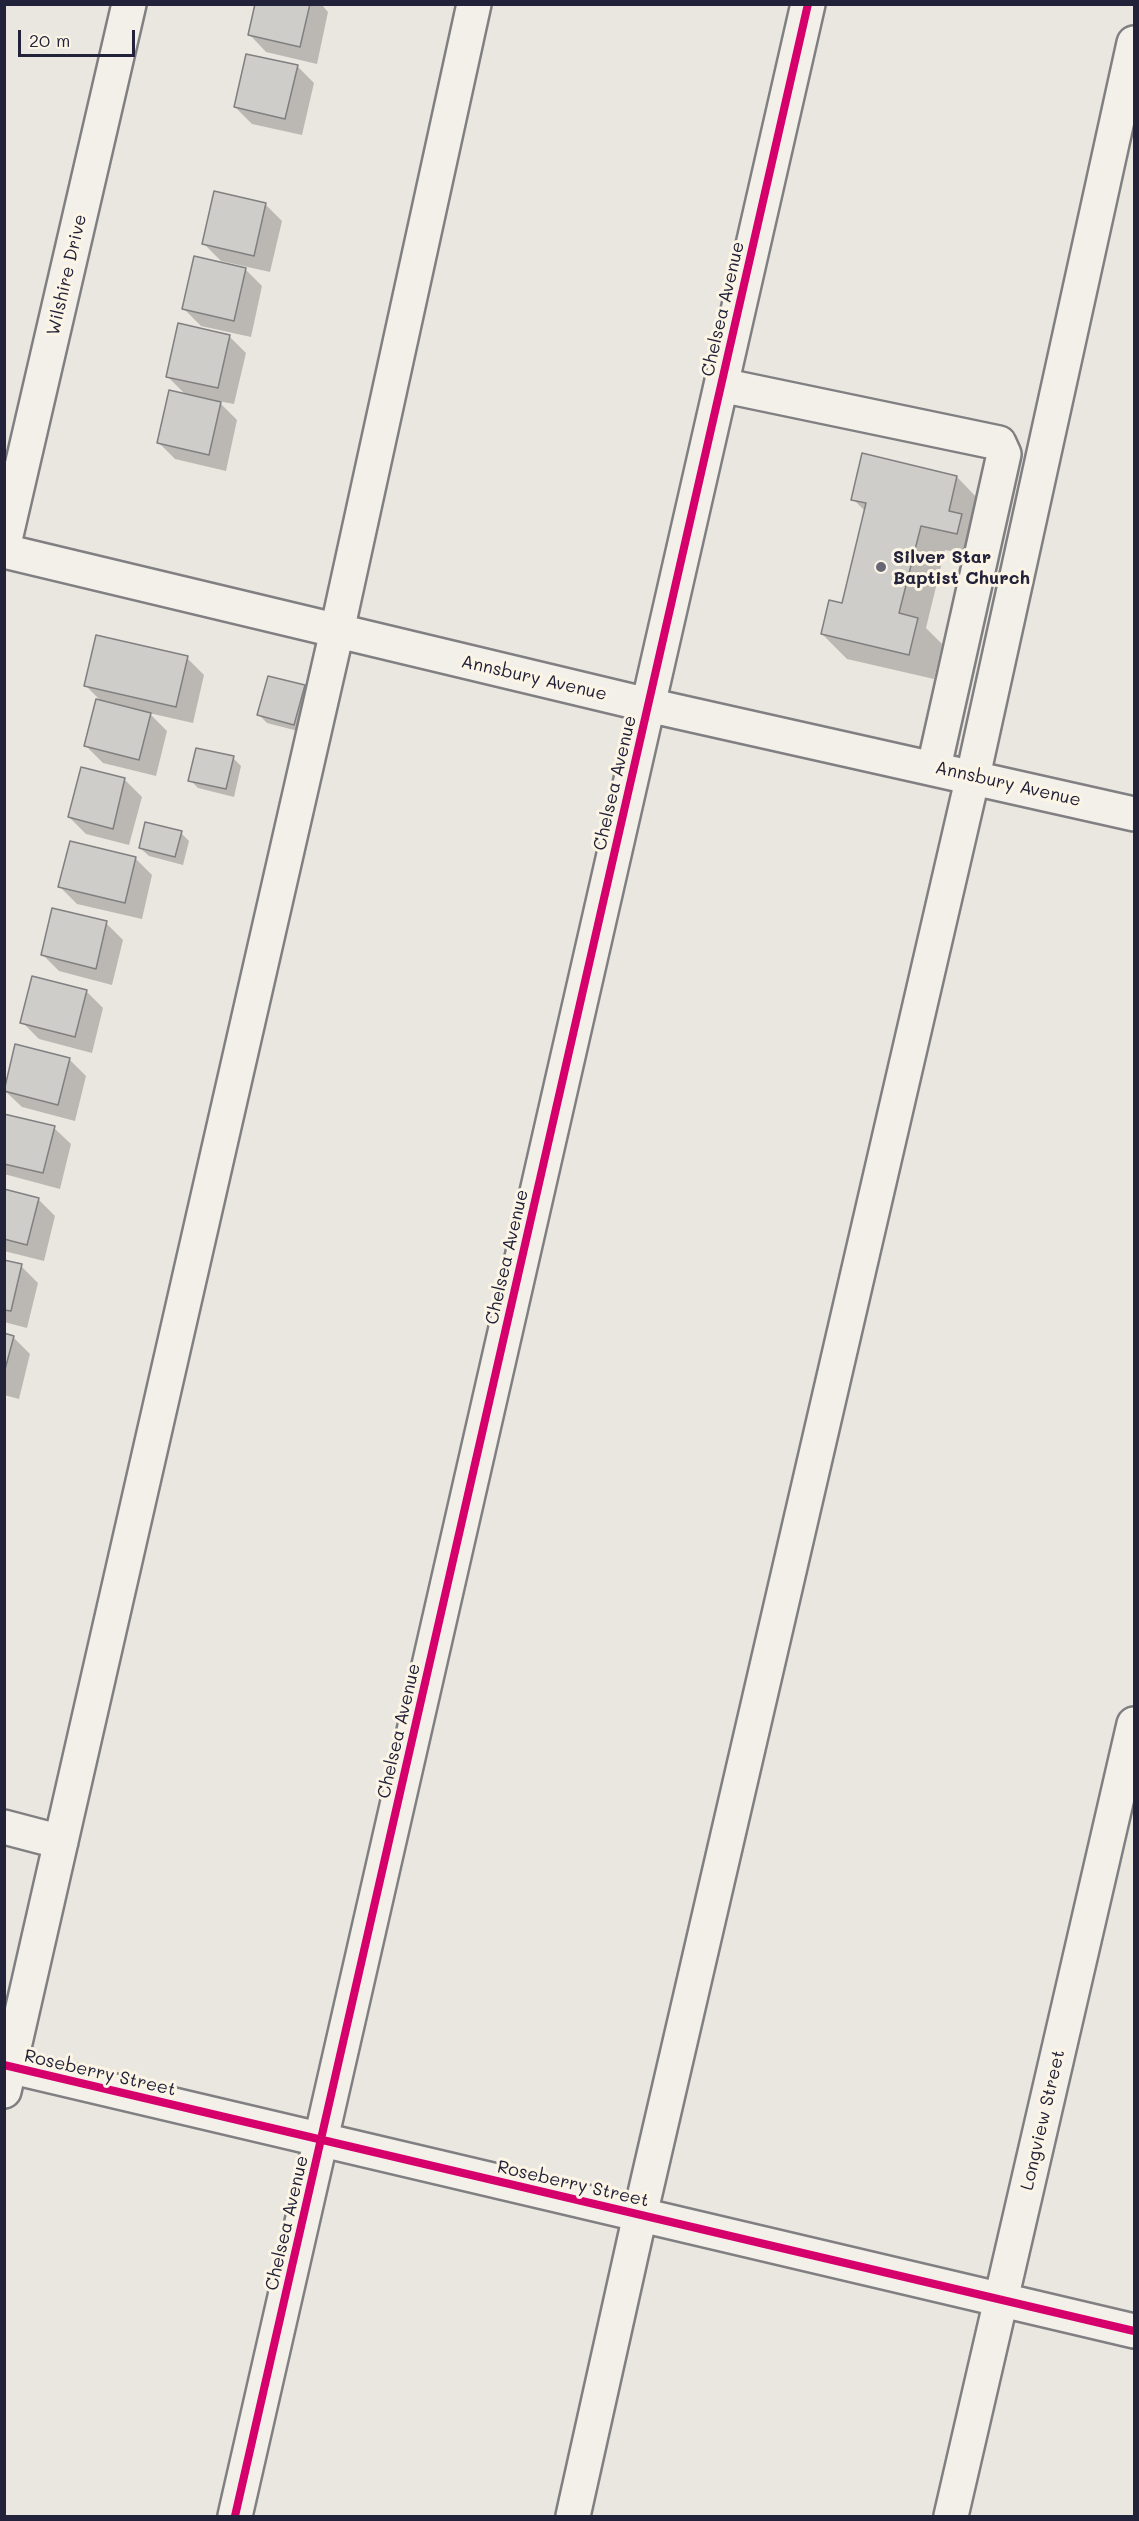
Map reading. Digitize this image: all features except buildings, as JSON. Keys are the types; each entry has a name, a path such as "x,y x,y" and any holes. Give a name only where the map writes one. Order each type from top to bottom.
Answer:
{"street":[{"name":"Wilshire Drive","path":"4,544 129,4"},
{"path":"6,2074 338,631 474,4"},
{"name":"Chelsea Avenue","path":"235,2517 808,4"},
{"path":"573,2517 640,2215 973,776 1134,43"},
{"path":"721,385 999,443 1004,454 934,767"},
{"name":"Annsbury Avenue","path":"4,551 648,705 934,767 1134,814"},
{"name":"Longview Street","path":"951,2517 1134,1724"},
{"path":"4,1827 61,1842"},
{"name":"Roseberry Street","path":"6,2074 322,2140 1134,2331"}],"cycle path":[{"path":"235,2516 808,4"},
{"path":"4,2065 1134,2331"}],"place":[{"name":"Silver Star Baptist Church","path":"881,567"}]}
